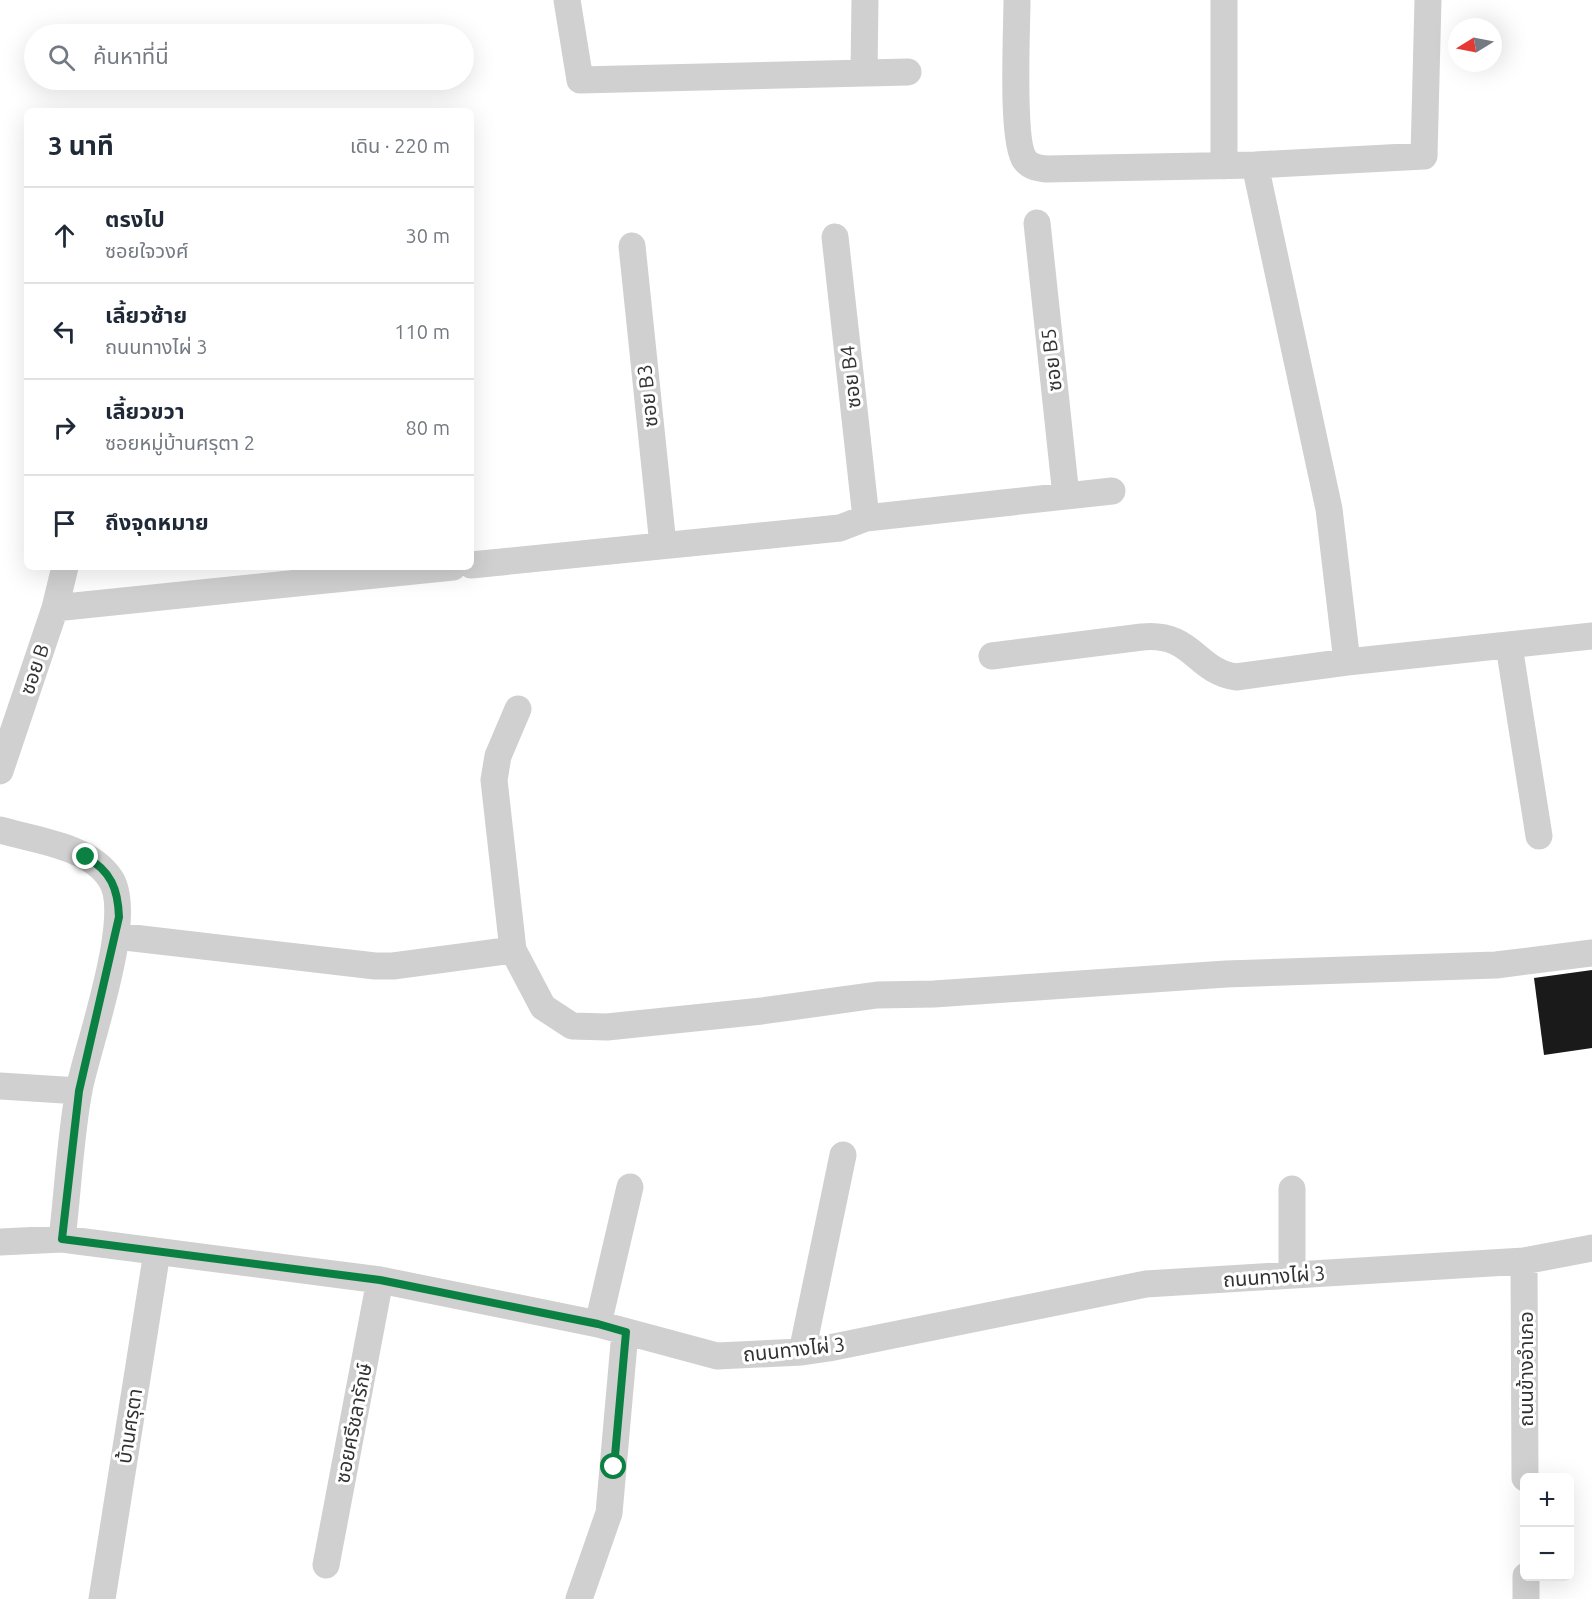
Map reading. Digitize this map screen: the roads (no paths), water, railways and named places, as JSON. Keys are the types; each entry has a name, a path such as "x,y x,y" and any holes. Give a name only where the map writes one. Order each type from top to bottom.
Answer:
{"street":[{"path":"567,0 580,80 908,72"},
{"path":"864,73 865,0"},
{"path":"1017,0 1018,139 1026,161 1034,167 1046,169 1255,165 1424,156 1428,0"},
{"path":"1224,0 1224,166"},
{"path":"1255,165 1329,509 1347,662"},
{"name":"ซอย B5","path":"1037,223 1066,496"},
{"name":"ซอย B4","path":"835,237 866,518"},
{"name":"ซอย B3","path":"632,246 663,545"},
{"path":"474,565 840,528 866,518 1112,491"},
{"name":"ซอย B","path":"0,771 55,608 64,570"},
{"path":"55,608 259,577 395,570"},
{"path":"992,656 1154,636 1174,639 1214,669 1224,675 1236,677 1347,662 1592,636"},
{"path":"1509,646 1539,836"},
{"path":"518,709 498,756 494,780 513,950 543,1007 572,1026 607,1027 762,1011 877,995 934,994 1226,974 1496,965 1592,953"},
{"path":"0,830 69,850 101,866 112,880 118,897 117,936 79,1091 62,1239"},
{"path":"117,936 375,966 393,966 513,950"},
{"path":"0,1086 79,1091"},
{"path":"802,1352 843,1155"},
{"path":"598,1324 630,1187"},
{"path":"1292,1189 1292,1275"},
{"name":"ถนนทางไผ่ 3","path":"0,1242 62,1239 380,1280 598,1324 717,1356 802,1352 1146,1284 1524,1261 1592,1248"},
{"name":"บ้านศรุตา","path":"102,1599 157,1252"},
{"name":"ถนนข้างอำเภอ","path":"1524,1261 1525,1473"},
{"name":"ซอยศรีชลารักษ์","path":"326,1565 380,1280"},
{"path":"579,1599 609,1514 626,1332"},
{"path":"1526,1581 1526,1599"}]}
